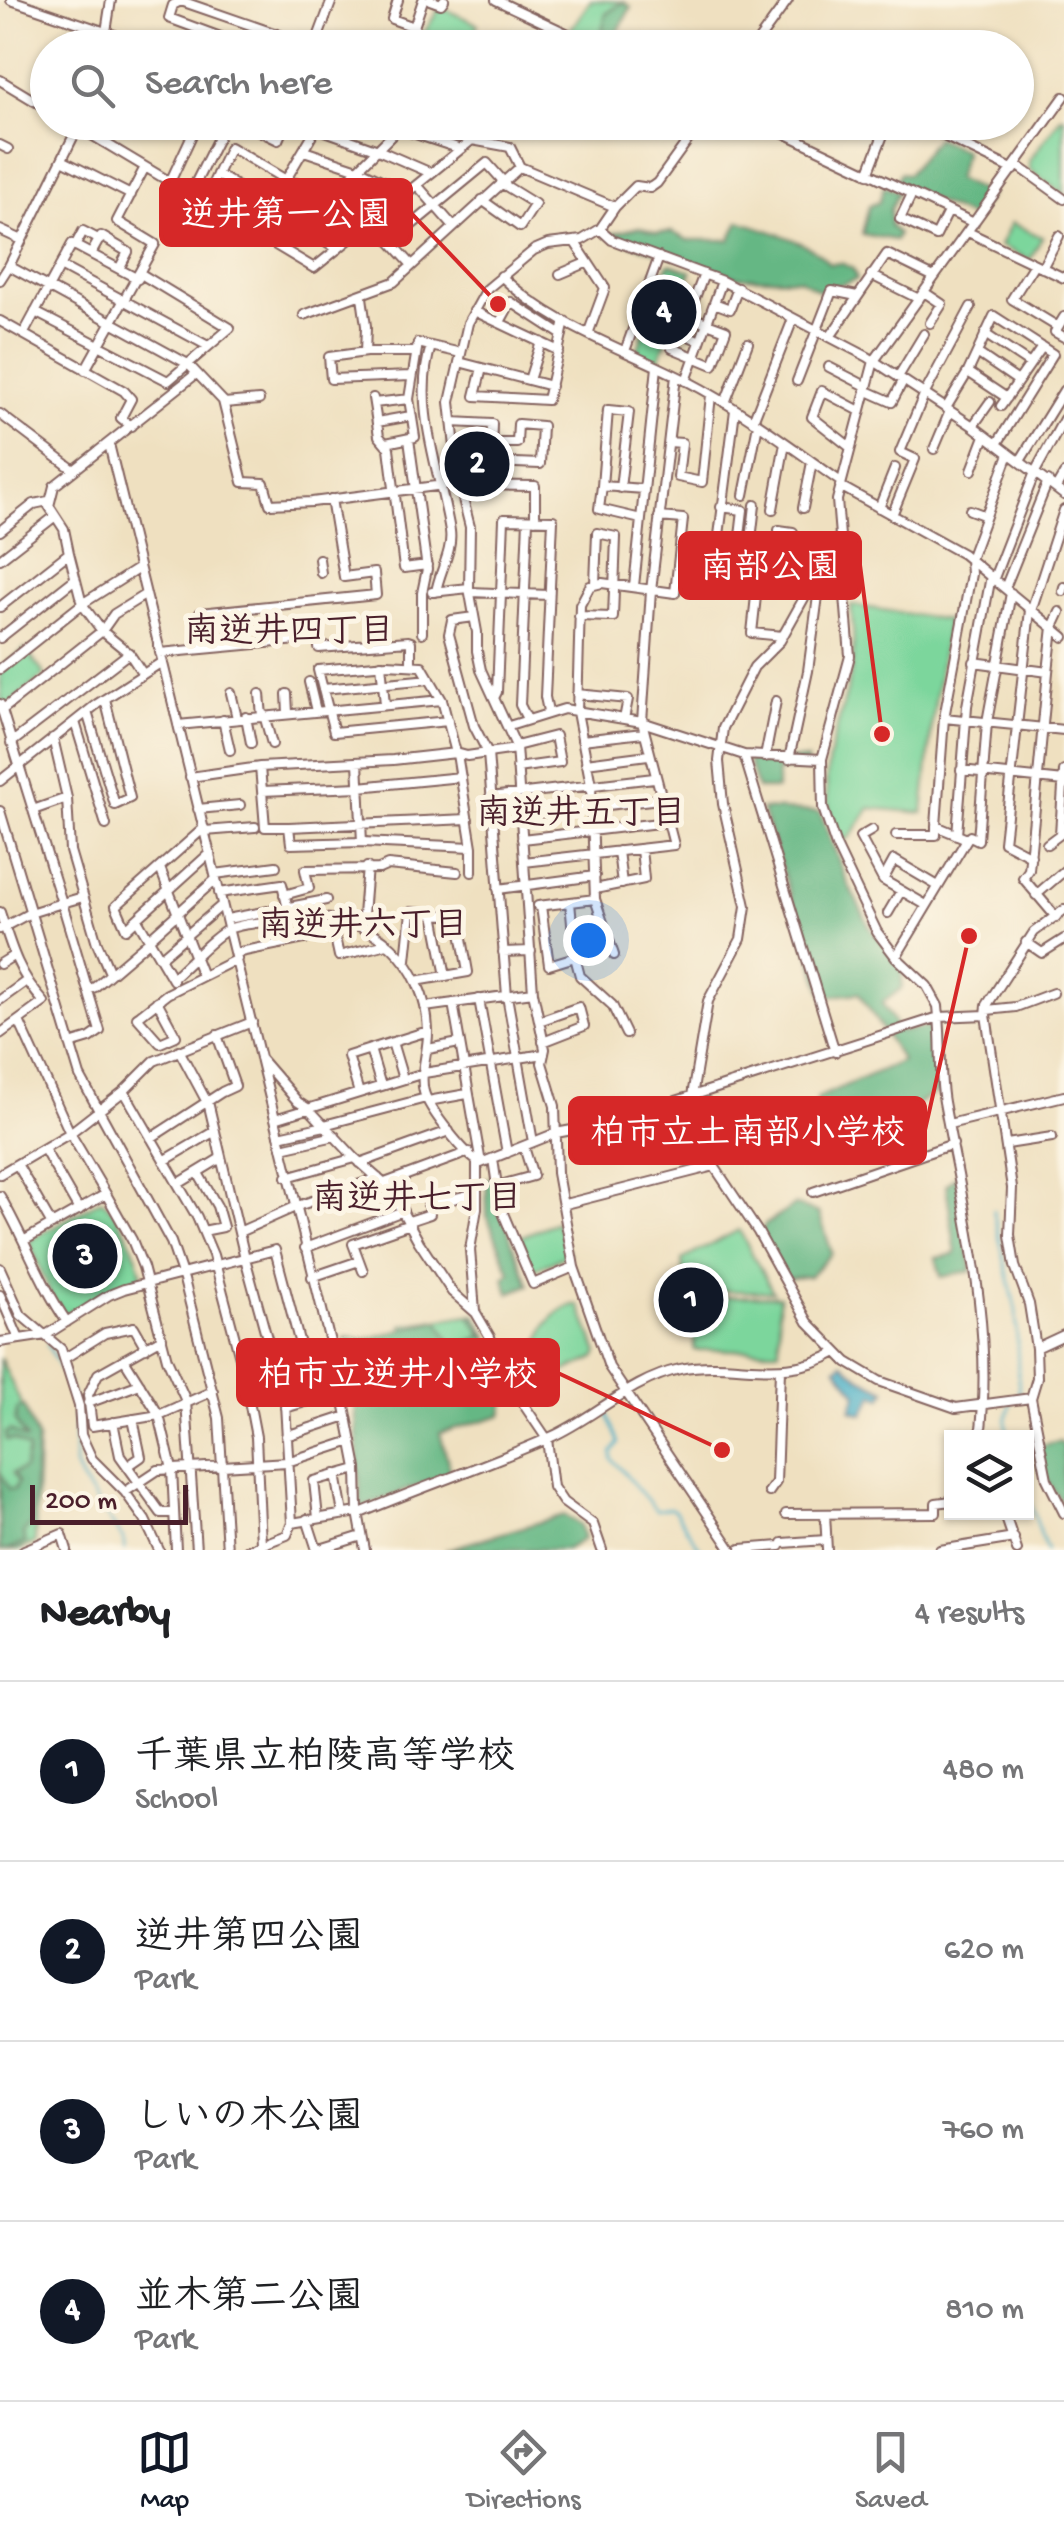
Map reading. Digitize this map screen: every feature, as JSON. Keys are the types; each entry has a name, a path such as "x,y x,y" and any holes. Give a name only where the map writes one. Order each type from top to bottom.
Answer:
{"street":[{"path":"11,0 100,30"},
{"path":"106,30 111,0"},
{"path":"201,30 168,18 178,0 265,30"},
{"path":"398,0 392,19 414,26 426,0 441,4 444,0"},
{"path":"496,0 560,30"},
{"path":"767,30 788,0"},
{"path":"319,30 328,1"},
{"path":"0,80 30,98"},
{"path":"981,1430 984,1330 940,1078 939,1017 927,986 896,957 877,932 831,835 823,808 822,758 850,656 836,514 840,484 874,360 1064,97"},
{"path":"0,280 69,140"},
{"path":"99,140 314,268 472,140 510,147 520,166 615,207"},
{"path":"170,182 190,140"},
{"path":"190,194 219,140"},
{"path":"255,232 310,140"},
{"path":"353,140 431,173"},
{"path":"280,246 388,140"},
{"path":"438,140 461,149"},
{"path":"688,140 657,184 650,188 636,186 600,229 582,240 548,244 534,250 479,299 450,402 460,486 470,527 470,590 481,670 516,748 533,992 543,1042 542,1063 555,1106 558,1173 574,1268 604,1355 718,1528 739,1550 782,1544 826,1545 825,1514"},
{"path":"797,140 974,224"},
{"path":"868,174 881,140"},
{"path":"955,140 1016,168 1064,199"},
{"path":"204,202 230,146 286,180 336,191 384,211"},
{"path":"304,151 358,169 408,192"},
{"path":"62,160 131,195"},
{"path":"411,264 391,242 487,163 502,182 535,204 520,227 482,200"},
{"path":"304,316 394,282 520,166"},
{"path":"85,370 155,244 117,222 145,167"},
{"path":"217,174 338,248"},
{"path":"417,185 453,226"},
{"path":"910,196 900,220 936,236 948,212"},
{"path":"320,207 362,229"},
{"path":"600,229 612,240 738,288 874,360 986,436 1064,496"},
{"path":"0,230 22,240"},
{"path":"75,246 84,231 100,240"},
{"path":"968,232 1064,278"},
{"path":"91,254 101,236 128,252 119,269"},
{"path":"1058,327 1012,300 1059,236"},
{"path":"574,241 604,288 588,334"},
{"path":"35,312 168,381 230,328 72,244 35,312 24,334 22,336 131,398 121,414 131,426"},
{"path":"830,337 888,254 934,277"},
{"path":"625,350 659,257"},
{"path":"560,274 586,263"},
{"path":"8,266 188,364 224,403 243,482 264,483 272,505 439,487 536,486 520,705 527,718"},
{"path":"60,266 208,346"},
{"path":"672,348 714,365 726,330 688,316 704,274"},
{"path":"871,275 942,304 930,323"},
{"path":"501,276 564,321 725,403 840,484 970,559 1064,637"},
{"path":"686,380 722,281"},
{"path":"714,303 730,309 738,288"},
{"path":"797,381 832,291 858,296"},
{"path":"362,297 365,352"},
{"path":"500,322 511,302 562,335"},
{"path":"892,515 915,459 900,452 924,394 971,307"},
{"path":"474,311 559,350"},
{"path":"934,448 994,316 1053,354 997,444"},
{"path":"1064,317 1055,332 1064,337"},
{"path":"744,495 755,422 793,319"},
{"path":"0,321 24,334"},
{"path":"482,368 475,396 548,400 564,321"},
{"path":"680,332 700,341"},
{"path":"829,366 892,402 924,334"},
{"path":"985,334 1030,364"},
{"path":"529,380 541,342"},
{"path":"386,443 416,437 409,399 418,343 482,368 551,386"},
{"path":"725,403 748,343"},
{"path":"431,346 423,392 450,533 436,592"},
{"path":"1001,406 1042,347"},
{"path":"411,376 330,379 329,357 415,352"},
{"path":"977,354 1018,381"},
{"path":"634,586 657,367"},
{"path":"968,372 1007,398"},
{"path":"143,674 82,604 64,529 54,518 48,501 54,486 196,374"},
{"path":"524,862 674,845 642,722 651,590 676,376"},
{"path":"1020,462 1064,390"},
{"path":"850,447 812,417 822,391 860,410"},
{"path":"669,442 682,443 678,477 702,482 711,395"},
{"path":"409,399 373,401 378,436 390,448 404,568 427,566"},
{"path":"224,403 259,400"},
{"path":"972,426 990,402"},
{"path":"620,488 628,412 608,410 599,510 641,519"},
{"path":"716,559 735,410"},
{"path":"0,414 74,470"},
{"path":"376,422 411,416"},
{"path":"957,836 974,662 993,577 1035,472 1064,419"},
{"path":"452,422 492,424 490,454 493,462 540,464 542,426 518,424 517,443 491,443"},
{"path":"972,470 986,436"},
{"path":"409,438 427,566 422,593 422,634"},
{"path":"109,444 342,1390 357,1468 358,1513 365,1550"},
{"path":"773,509 786,444"},
{"path":"456,452 490,454"},
{"path":"896,835 936,835 944,718 971,574 970,559 1009,454"},
{"path":"803,508 812,462"},
{"path":"879,508 895,468"},
{"path":"1056,488 1064,474"},
{"path":"896,957 967,839 970,836 978,840 987,722 1008,590 1048,481"},
{"path":"602,486 644,489"},
{"path":"204,648 200,613 376,595 374,574 344,577 331,499"},
{"path":"0,531 34,504 48,501"},
{"path":"755,505 751,540 762,541 752,633 783,636"},
{"path":"680,556 737,561 743,510 721,506"},
{"path":"970,510 986,516"},
{"path":"1031,856 1004,842 1009,776 1030,610 1064,510"},
{"path":"594,584 675,593 683,519 659,517"},
{"path":"0,559 54,518"},
{"path":"493,700 497,692 504,519 553,520 545,697 548,711"},
{"path":"779,530 793,532 792,559 806,567 805,580 818,596 808,671 789,758"},
{"path":"579,616 613,616 616,537 597,533 594,584 582,596 579,616 576,712 591,785 595,894 614,955"},
{"path":"838,538 783,636 754,667 723,728 720,747 724,804 746,906 741,939 708,1001 692,1096 714,1166 758,1232 801,1312 837,1352 861,1371 909,1393 956,1408 1031,1398"},
{"path":"0,606 69,554"},
{"path":"319,559 321,573"},
{"path":"0,669 82,604 139,568"},
{"path":"0,638 75,579"},
{"path":"716,586 756,592"},
{"path":"422,593 470,590 549,595"},
{"path":"70,1044 100,1031 1,707 102,630 114,614 146,594"},
{"path":"1060,612 1053,627 1031,856 1029,870 1022,878 1036,895 1060,913 1026,942 986,1013 1012,1188 1010,1235 1015,1266 1029,1304 1036,1348 1037,1378 1031,1398 1047,1479 1064,1513"},
{"path":"474,617 452,620 449,634 474,726 488,754 507,996 533,1176 497,1186"},
{"path":"0,782 161,657 204,648 319,638 320,648 412,642 411,664"},
{"path":"385,704 387,642"},
{"path":"11,743 128,653"},
{"path":"974,662 1048,672"},
{"path":"448,721 334,732 318,670 384,664 422,666 442,700 448,721 457,753 472,848 472,872"},
{"path":"323,690 430,679"},
{"path":"309,682 316,710"},
{"path":"231,693 251,743"},
{"path":"260,694 272,744"},
{"path":"287,694 288,713"},
{"path":"577,694 628,699 624,719"},
{"path":"87,712 116,805 130,798 104,699"},
{"path":"178,725 442,700"},
{"path":"766,756 776,701"},
{"path":"509,726 564,709 642,722 744,755 822,758"},
{"path":"944,718 1064,730"},
{"path":"223,720 230,750"},
{"path":"76,722 106,825"},
{"path":"582,740 643,733"},
{"path":"190,776 260,767 488,754 555,736 560,762 517,768"},
{"path":"52,738 67,798 70,851 110,973"},
{"path":"744,755 835,1052"},
{"path":"586,763 648,756"},
{"path":"358,762 362,842"},
{"path":"260,767 265,827 468,820"},
{"path":"961,770 1064,781"},
{"path":"1047,844 1062,832 1064,772"},
{"path":"262,791 359,788 461,777"},
{"path":"490,798 654,778"},
{"path":"98,798 112,794"},
{"path":"33,810 67,798"},
{"path":"520,816 660,800"},
{"path":"198,809 240,805"},
{"path":"0,811 70,1044 97,1112 171,1242 182,1274 213,1391 228,1550"},
{"path":"522,839 666,822"},
{"path":"289,826 291,844 362,842 472,848"},
{"path":"936,826 967,839"},
{"path":"210,854 126,929 116,906 204,830 255,828"},
{"path":"872,830 860,837 883,880 926,906"},
{"path":"528,908 570,902 644,879 641,848"},
{"path":"618,851 622,884"},
{"path":"883,880 894,860 938,886"},
{"path":"284,895 309,888 305,870 379,869 388,865 458,872"},
{"path":"88,990 150,939 215,876 276,866"},
{"path":"362,927 366,867"},
{"path":"160,868 202,976"},
{"path":"1036,895 1064,871"},
{"path":"498,889 595,876"},
{"path":"219,893 282,884 288,909"},
{"path":"888,913 901,891"},
{"path":"2,928 30,913 83,897"},
{"path":"172,978 228,924 326,900"},
{"path":"570,902 574,957 580,976 612,1005 626,1034"},
{"path":"160,958 222,904"},
{"path":"308,904 321,936"},
{"path":"541,906 550,966 574,957"},
{"path":"0,912 2,928 25,982 44,1002 0,1034"},
{"path":"406,960 411,912 458,916 468,972 416,981"},
{"path":"434,914 446,976"},
{"path":"228,924 336,918 362,927 406,960 416,981 428,1031 424,1073 427,1099 449,1131 479,1163"},
{"path":"138,919 178,988"},
{"path":"157,1001 176,1036 160,1043 137,1017 157,1001 178,988 236,956 334,934 340,956 388,944"},
{"path":"1026,942 1042,953 1064,939"},
{"path":"503,952 530,951"},
{"path":"0,964 13,956"},
{"path":"0,1000 25,982"},
{"path":"424,1007 533,992"},
{"path":"479,1163 556,1133 589,1128 939,1017 986,1013 1053,994"},
{"path":"479,1000 507,1153"},
{"path":"453,1003 479,1163 476,1228 470,1250 475,1312"},
{"path":"539,1020 579,1007 584,1026 543,1042"},
{"path":"18,1021 70,1133 132,1240 148,1282 162,1338 186,1401 196,1550"},
{"path":"0,1174 70,1133 154,1061 252,1022"},
{"path":"359,1093 348,1056 428,1031"},
{"path":"151,1138 236,1086 217,1035"},
{"path":"392,1042 403,1079"},
{"path":"428,1049 459,1043"},
{"path":"370,1049 381,1086"},
{"path":"180,1050 208,1101 285,1408 292,1524 287,1536 248,1550"},
{"path":"275,1119 424,1073 544,1054"},
{"path":"257,1055 298,1102 381,1180 452,1292 475,1312 490,1337 503,1374 547,1438 552,1486 563,1502 592,1524 602,1550"},
{"path":"124,1090 203,1232 215,1265 243,1369 258,1464 261,1544"},
{"path":"280,1136 427,1099 468,1094"},
{"path":"948,1124 1064,1096"},
{"path":"164,1161 215,1131"},
{"path":"287,1177 449,1131"},
{"path":"282,1148 334,1136"},
{"path":"1007,1144 1052,1137"},
{"path":"812,1192 953,1144"},
{"path":"44,1148 79,1210"},
{"path":"239,1232 294,1207 469,1152"},
{"path":"178,1184 222,1158"},
{"path":"493,1159 500,1206 533,1284 574,1268"},
{"path":"17,1164 52,1225"},
{"path":"565,1204 714,1166"},
{"path":"198,1173 223,1226 203,1232"},
{"path":"363,1272 353,1244 430,1214 428,1205 477,1192"},
{"path":"26,1240 106,1194"},
{"path":"0,1196 26,1240 49,1296 67,1322"},
{"path":"305,1248 403,1211"},
{"path":"0,1342 46,1335 108,1295 275,1250 308,1371"},
{"path":"312,1277 358,1260"},
{"path":"0,1268 21,1316 46,1335 65,1358 79,1406 81,1436 92,1458 125,1492 145,1520 159,1550"},
{"path":"0,1295 19,1339"},
{"path":"65,1358 104,1333 134,1327 146,1348"},
{"path":"1036,1348 1064,1335"},
{"path":"162,1338 98,1374 88,1395 92,1426 159,1415 213,1391"},
{"path":"292,1524 358,1513 547,1438 628,1392 680,1369 780,1370 814,1365 837,1352"},
{"path":"124,1359 159,1415 172,1469 176,1550"},
{"path":"243,1369 272,1361"},
{"path":"277,1381 334,1363"},
{"path":"769,1492 776,1482 780,1370"},
{"path":"88,1403 140,1384"},
{"path":"285,1408 342,1390"},
{"path":"286,1436 347,1416"},
{"path":"128,1466 142,1456 133,1419"},
{"path":"113,1422 120,1456 161,1514 174,1513"},
{"path":"125,1492 158,1470 288,1462 352,1442"},
{"path":"318,1518 314,1480 357,1468"},
{"path":"336,1474 343,1514"},
{"path":"786,1514 936,1514 936,1503 944,1502"},
{"path":"307,1519 317,1550 362,1536"},
{"path":"1007,1520 1017,1550"},
{"path":"24,1550 62,1534 67,1550"},
{"path":"940,1550 1014,1538"}],"green space":[{"path":"591,0 623,2 606,14 602,30 570,30"},
{"path":"623,2 631,7 619,30 602,30 606,14"},
{"path":"440,7 478,24 475,30 426,30"},
{"path":"1061,117 1064,195 1030,170 1029,161"},
{"path":"934,140 940,140 965,151 956,179 990,195 974,219 895,184 900,173 908,174"},
{"path":"884,186 898,192 890,210 890,226 898,234 895,240 862,234 869,206 879,202"},
{"path":"739,221 801,243 829,264 841,263 853,269 857,279 820,291 799,279 738,277 618,240 612,234 639,227 657,233 672,232 688,240 730,240"},
{"path":"1011,223 1042,237 1030,260 1000,246"},
{"path":"669,264 691,271 658,363 636,354"},
{"path":"851,605 947,620 923,813 870,808 851,836 839,844 827,795 827,775 852,668"},
{"path":"25,649 45,675 2,710 0,669"},
{"path":"747,757 807,760 807,771 777,770 777,789 757,789"},
{"path":"762,809 820,812 847,882 872,931 902,963 902,988 882,1003 900,1032 932,1026 938,1092 879,1127 816,1141 817,1098 902,1061 859,993 824,997"},
{"path":"956,1176 972,1271 941,1277 936,1258 956,1254 946,1185"},
{"path":"493,1177 529,1285 509,1293 504,1278 510,1272 487,1216 486,1179"},
{"path":"101,1200 128,1235 142,1279 119,1285 64,1315 51,1295 29,1241"},
{"path":"795,1205 819,1213 832,1253 810,1276 786,1279 760,1234 765,1225"},
{"path":"556,1222 569,1254 533,1270 520,1237"},
{"path":"739,1230 773,1292 685,1290 682,1260"},
{"path":"779,1296 779,1350 694,1350 694,1297"},
{"path":"579,1305 598,1353 595,1358 550,1378 536,1355 541,1338 552,1318"},
{"path":"475,1314 489,1338 411,1354 403,1325"},
{"path":"476,1316 505,1381 502,1415 440,1433 451,1473 361,1508 355,1403 390,1389 385,1351 346,1350 345,1337 366,1339 439,1320 453,1348 482,1336 471,1317"},
{"path":"0,1358 38,1440 35,1543 18,1550 0,1550"},
{"path":"24,1406 37,1439 31,1525 23,1533 26,1542 0,1550 0,1472 9,1489 15,1489 18,1482 13,1473 24,1469 28,1449 14,1440 6,1440 5,1433 10,1430 27,1440 15,1421 17,1409"},
{"path":"1060,1441 1064,1446 1064,1506 1042,1470 1036,1446"},
{"path":"564,1515 580,1524 584,1539 567,1549 445,1550"}],"water":[{"path":"843,1363 859,1377 886,1390 882,1398 874,1394 863,1414 851,1410 857,1394 837,1368"}],"waterway":[{"path":"993,1210 1016,1311 1019,1396"},
{"path":"47,1344 69,1386 75,1412 75,1466 123,1539 125,1550"},
{"path":"1007,1430 1011,1403"},
{"path":"606,1410 619,1443 612,1459 656,1510 675,1511 701,1550"},
{"path":"1034,1514 1047,1550"}],"place":[{"name":"逆井第一公園","path":"498,304"},
{"name":"並木第二公園","path":"664,312"},
{"name":"逆井第四公園","path":"477,464"},
{"name":"南部公園","path":"882,734"},
{"name":"柏市立土南部小学校","path":"969,936"},
{"name":"しいの木公園","path":"85,1256"},
{"name":"千葉県立柏陵高等学校","path":"691,1300"},
{"name":"柏市立逆井小学校","path":"722,1450"}],"district":[{"name":"南逆井四丁目","path":"289,634"},
{"name":"南逆井五丁目","path":"581,816"},
{"name":"南逆井六丁目","path":"363,928"},
{"name":"南逆井七丁目","path":"417,1201"}]}
